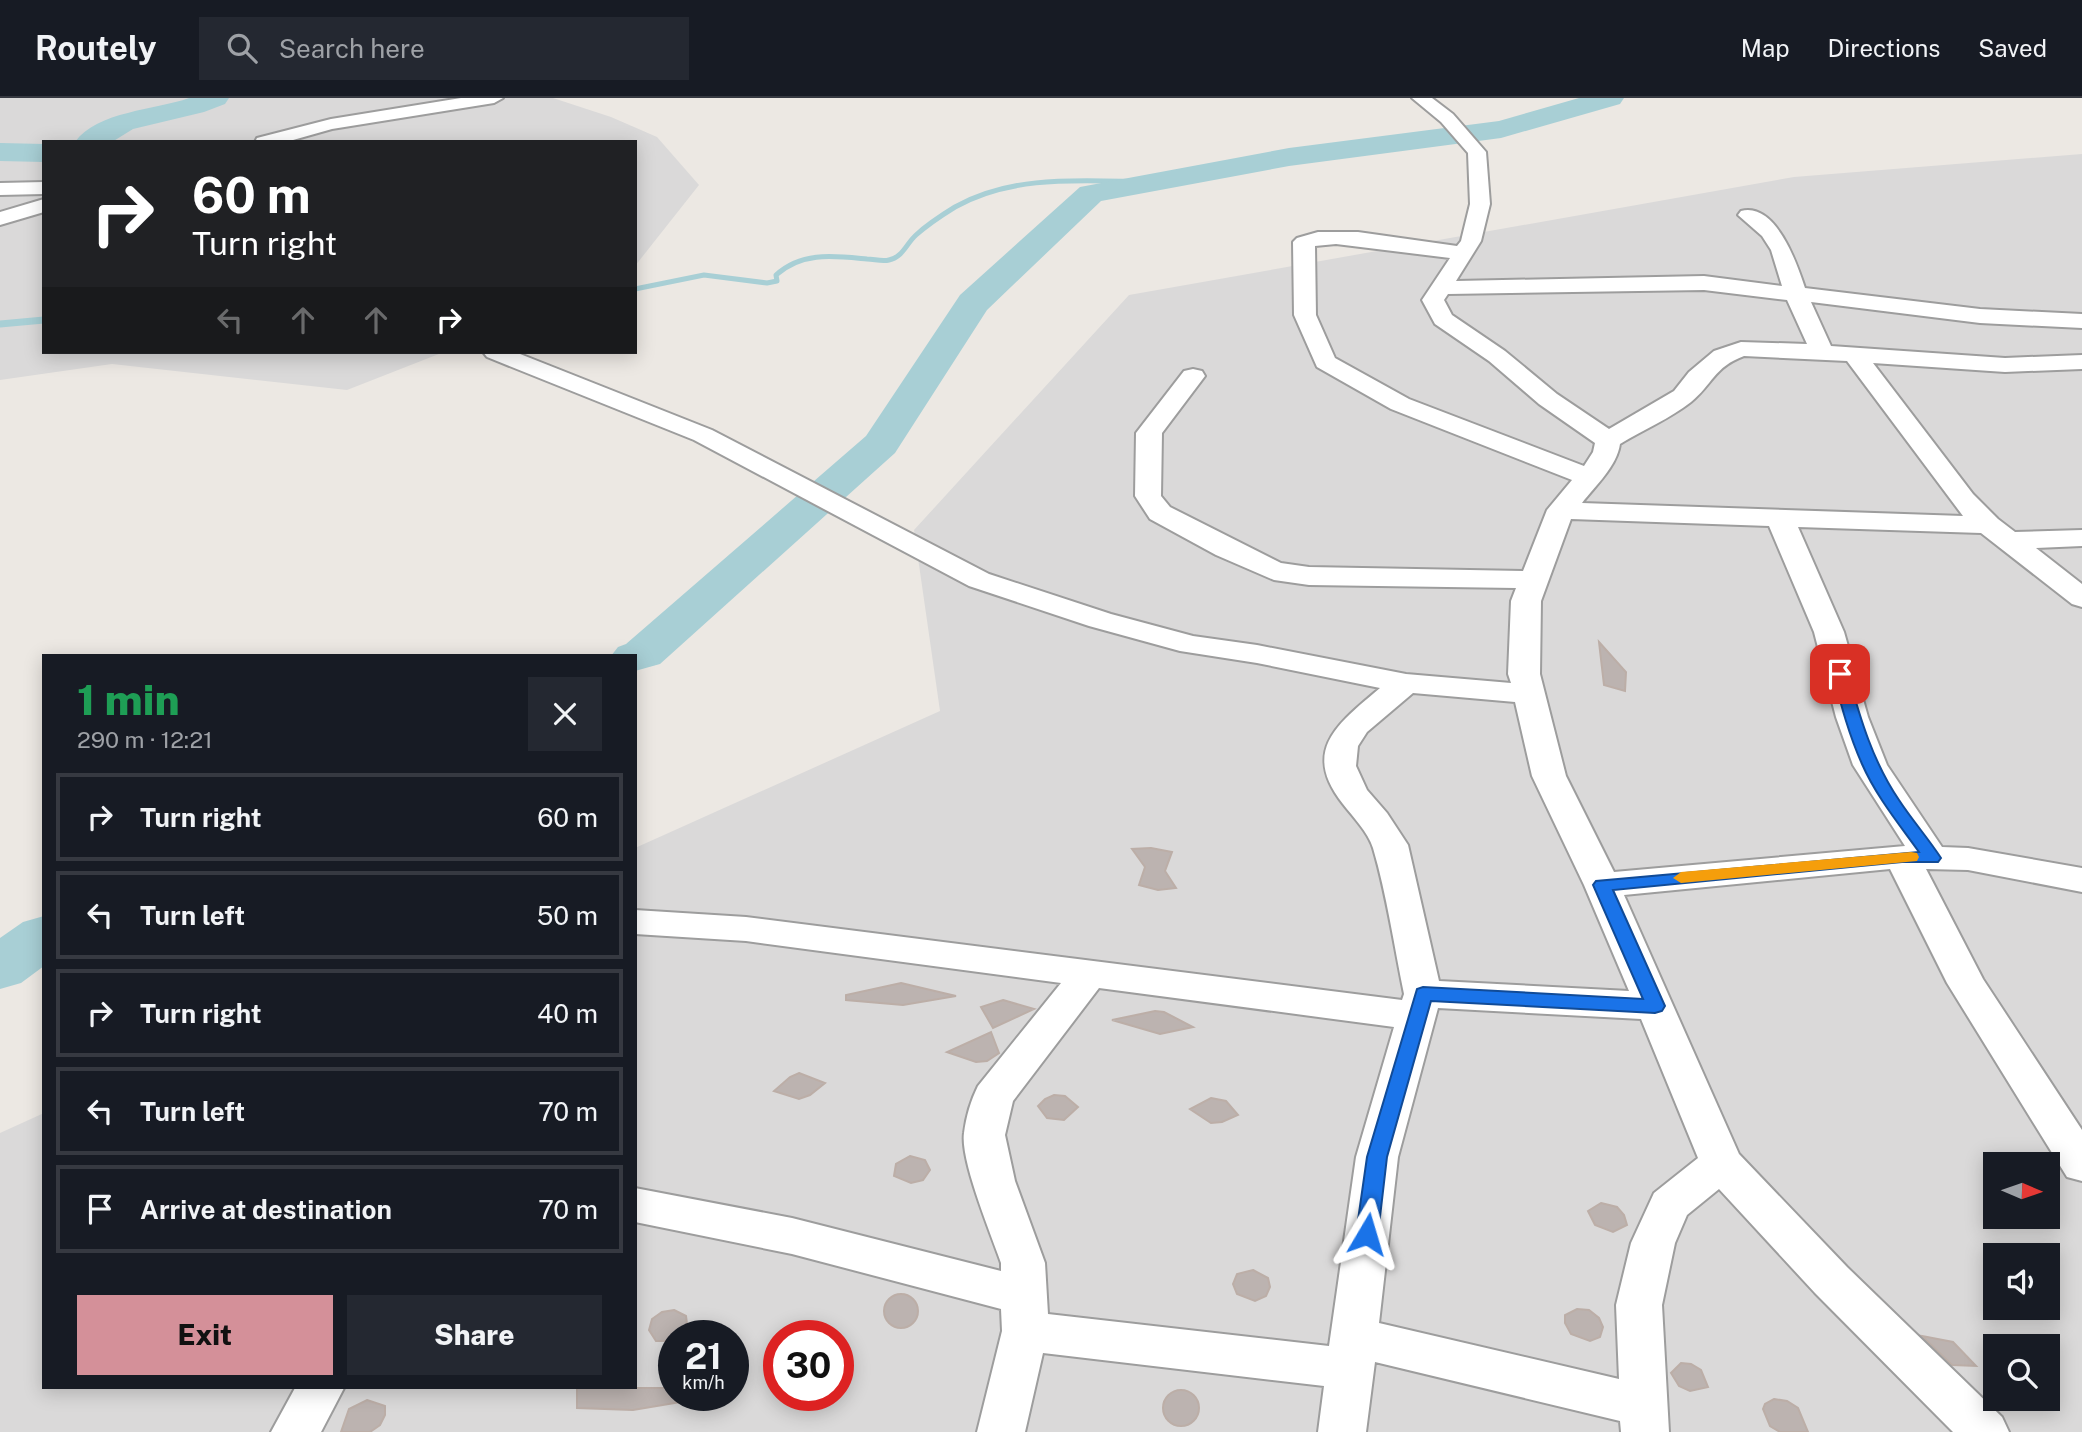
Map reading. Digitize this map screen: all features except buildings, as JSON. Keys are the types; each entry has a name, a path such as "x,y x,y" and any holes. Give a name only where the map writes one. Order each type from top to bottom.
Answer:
{"street":[{"path":"271,140 331,124 494,98"},
{"path":"1421,98 1447,118 1477,152 1479,204 1471,241 1433,300 1443,319 1497,356 1548,400 1608,440"},
{"path":"0,189 42,188"},
{"path":"0,219 42,206"},
{"path":"1748,215 1770,232 1782,250 1822,353"},
{"path":"1463,254 1344,238 1314,237 1304,242 1305,315 1325,362 1400,404 1588,477"},
{"path":"1440,288 1664,281 1704,283 1980,316 2082,321"},
{"path":"1608,440 1683,396 1698,377 1722,356 1741,349 2005,365 2082,362"},
{"path":"500,354 703,435 979,580 1100,620 1191,645 1269,656 1406,683 1528,694"},
{"path":"1855,356 1963,500 1998,533 2082,598"},
{"path":"1193,376 1149,433 1148,496 1160,513 1226,550 1274,571 1309,576 1534,580"},
{"path":"1608,440 1606,452 1561,510 1526,601 1524,674 1549,776 1602,885 1721,1163 1831,1280 1985,1432"},
{"path":"1561,510 1780,517 2082,537"},
{"path":"1780,517 1829,632 1852,717 1870,765 1891,800 1917,857 1966,984 2082,1165"},
{"path":"1342,1432 1377,1157 1420,1005 1390,845 1352,793 1339,766 1342,746 1355,726 1406,683"},
{"path":"1602,885 1917,857 1968,859 2082,880"},
{"path":"637,922 746,929 1087,975 1420,1005 1655,1006"},
{"path":"1001,1432 1024,1314 1023,1263 994,1181 984,1135 993,1097 1087,975"},
{"path":"637,1205 792,1236 1024,1314 1352,1353 1645,1419 1639,1305 1653,1243 1669,1205 1721,1163"},
{"path":"295,1432 319,1389"}],"shaded area":[{"path":"0,98 553,98 611,117 657,137 699,185 637,263 637,140 42,140 42,354 439,354 347,390 112,364 0,380"},
{"path":"2082,154 2082,1432 0,1432 0,1133 42,1114 42,1389 637,1389 637,847 940,711 914,530 1129,295 1794,177"}],"waterway":[{"path":"93,140 123,123 194,106 215,98"},
{"path":"637,656 643,654 881,444 973,303 1091,194 1289,157 1501,129 1610,98"},
{"path":"0,152 42,153"},
{"path":"637,289 704,275 767,283 777,281 776,275 786,267 819,257 889,260 898,256 916,235 950,210 1003,188 1055,181 1160,182"},
{"path":"0,324 42,320"},
{"path":"0,968 42,937"}],"slow traffic":[{"path":"1681,878 1911,857"}],"route":[{"path":"1367,1234 1377,1157 1423,994 1655,1006 1602,885 1902,857 1932,858 1870,765 1840,674"}]}
